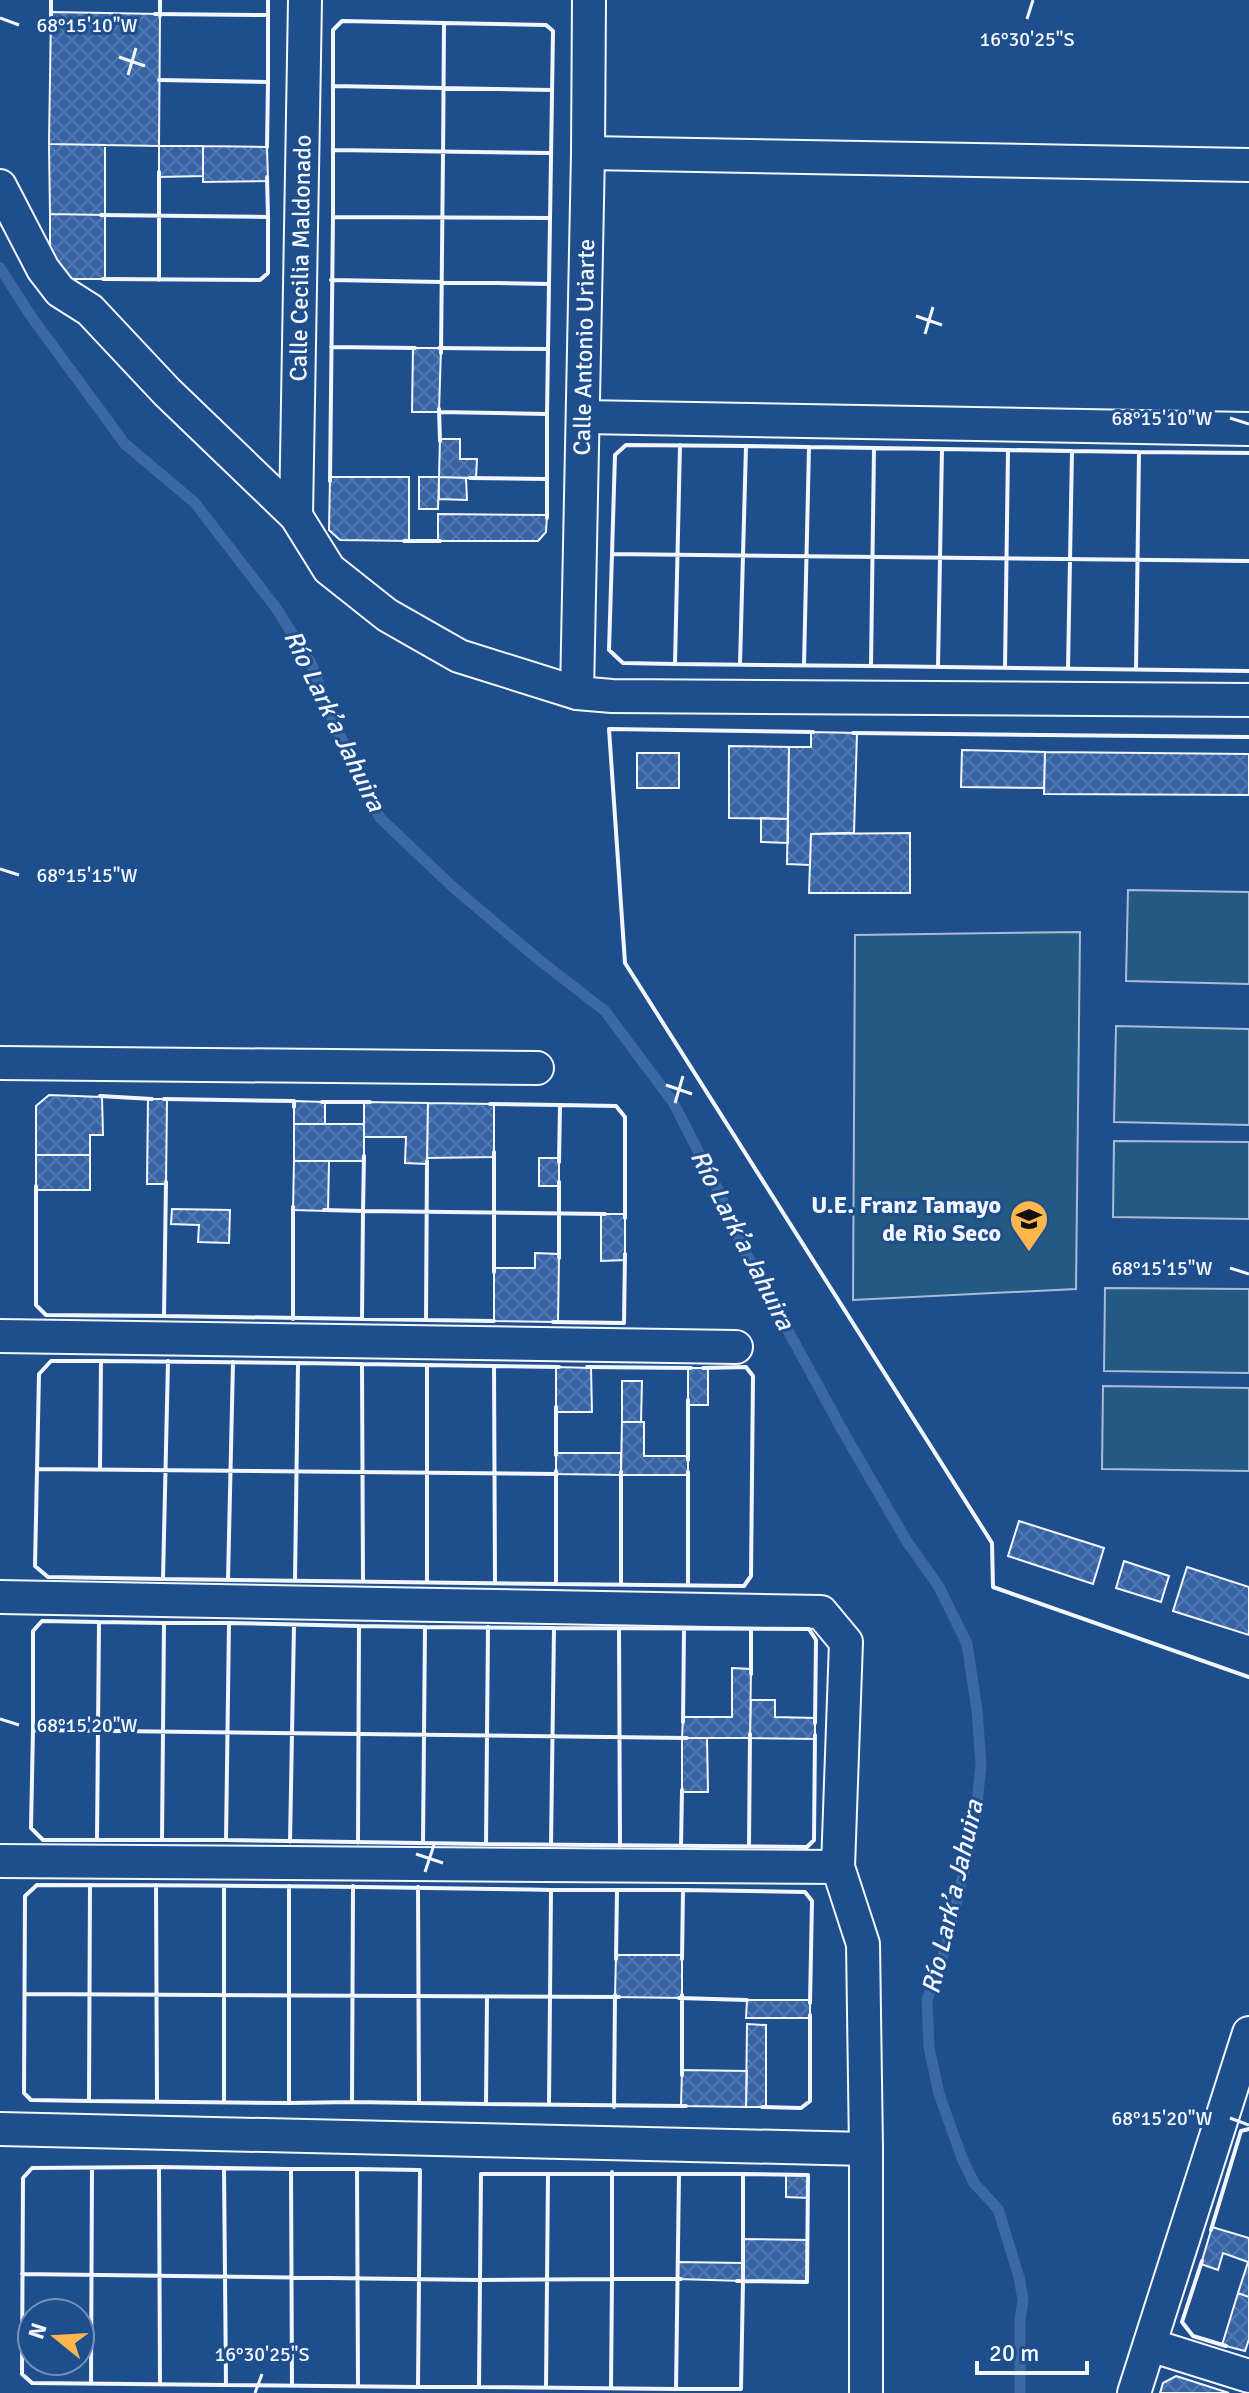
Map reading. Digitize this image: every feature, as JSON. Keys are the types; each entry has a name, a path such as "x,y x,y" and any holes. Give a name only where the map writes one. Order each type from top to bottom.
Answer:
{"street":[{"name":"Calle Cecilia Maldonado","path":"296,516 305,0"},
{"name":"Calle Antonio Uriarte","path":"577,693 589,0"},
{"path":"588,153 1249,165"},
{"path":"0,186 43,269 60,291 90,310 167,392 296,516 329,569 387,615 459,656 577,693 628,696 1249,700"},
{"path":"583,417 1249,429"},
{"path":"0,1063 537,1068"},
{"path":"0,1336 736,1347"},
{"path":"0,1597 821,1612 846,1642 838,1867 863,1944 866,2393"},
{"path":"0,1861 838,1867"},
{"path":"1134,2393 1240,2092 1249,2033"},
{"path":"0,2129 866,2149"},
{"path":"1150,2345 1249,2376"}],"shaded area":[{"path":"1128,890 1249,892 1249,984 1126,981"},
{"path":"1080,932 1076,1289 853,1300 855,935"},
{"path":"1116,1026 1249,1029 1249,1125 1114,1122"},
{"path":"1114,1141 1249,1142 1249,1219 1113,1217"},
{"path":"1105,1288 1249,1289 1249,1373 1104,1371"},
{"path":"1103,1386 1249,1388 1249,1471 1102,1469"}],"building":[{"path":"51,12 160,14 159,146 49,144"},
{"path":"49,144 105,145 105,215 50,214"},
{"path":"159,146 203,146 203,176 159,177"},
{"path":"203,146 267,147 268,181 203,182"},
{"path":"50,214 105,215 105,279 62,279 50,266"},
{"path":"413,348 441,348 439,412 412,412"},
{"path":"440,439 460,439 460,459 477,459 476,478 439,477"},
{"path":"330,477 409,477 409,541 340,540 329,530"},
{"path":"419,477 439,477 438,509 419,509"},
{"path":"439,477 466,478 467,500 439,499"},
{"path":"438,514 547,515 546,532 538,541 438,541"},
{"path":"811,732 857,733 854,833 811,834 810,865 787,864 789,747 811,747"},
{"path":"729,746 789,747 788,819 729,818"},
{"path":"962,750 1045,752 1044,788 961,787"},
{"path":"1045,752 1249,754 1249,795 1044,794"},
{"path":"637,753 679,753 679,788 637,788"},
{"path":"761,818 788,819 788,843 761,842"},
{"path":"910,833 910,893 809,893 811,834"},
{"path":"49,1095 102,1097 103,1135 90,1135 90,1155 36,1155 36,1106"},
{"path":"148,1099 167,1099 166,1184 147,1184"},
{"path":"294,1101 325,1102 325,1124 294,1124"},
{"path":"364,1102 428,1103 427,1164 405,1163 406,1137 364,1137"},
{"path":"428,1103 494,1104 494,1157 427,1158"},
{"path":"294,1124 364,1124 364,1161 294,1161"},
{"path":"36,1155 90,1155 90,1190 36,1190"},
{"path":"539,1158 559,1158 559,1186 539,1186"},
{"path":"294,1161 329,1161 328,1211 293,1210"},
{"path":"172,1209 230,1210 229,1243 198,1242 199,1225 171,1224"},
{"path":"601,1214 625,1214 625,1260 601,1261"},
{"path":"535,1253 559,1254 558,1322 494,1321 494,1268 535,1268"},
{"path":"556,1367 591,1368 592,1412 556,1412"},
{"path":"688,1368 708,1368 708,1405 688,1405"},
{"path":"622,1381 642,1381 641,1422 622,1422"},
{"path":"622,1422 644,1422 644,1456 688,1456 688,1475 621,1475"},
{"path":"556,1453 621,1453 621,1475 556,1474"},
{"path":"1019,1521 1104,1548 1093,1584 1008,1556"},
{"path":"1124,1561 1169,1576 1161,1602 1116,1588"},
{"path":"1187,1567 1249,1587 1249,1635 1173,1611"},
{"path":"732,1668 751,1669 750,1738 682,1738 683,1717 732,1717"},
{"path":"751,1700 775,1700 775,1717 815,1718 815,1739 750,1738"},
{"path":"682,1738 707,1738 708,1792 682,1792"},
{"path":"616,1955 682,1955 682,1998 615,1997"},
{"path":"747,2000 810,2000 810,2018 746,2018"},
{"path":"747,2024 766,2025 766,2107 746,2107"},
{"path":"682,2070 747,2071 746,2107 681,2106"},
{"path":"786,2174 808,2175 808,2198 786,2197"},
{"path":"1212,2227 1249,2238 1249,2297 1238,2293 1248,2262 1223,2253 1218,2270 1201,2264"},
{"path":"743,2239 808,2240 807,2282 743,2281"},
{"path":"678,2262 743,2263 743,2281 678,2279"},
{"path":"1238,2293 1249,2297 1249,2339 1245,2351 1222,2345"},
{"path":"1176,2376 1229,2393 1160,2393 1163,2383"}],"waterway":[{"name":"Río Lark’a Jahuira","path":"0,268 33,319 125,444 195,503 276,608 312,665 330,715 380,818 454,888 605,1011 673,1102 718,1190 745,1252 845,1435 906,1540 939,1587 967,1644 981,1764 975,1825 946,1947 927,2000 929,2047 939,2094 962,2158 974,2183 998,2209 1019,2277 1023,2300 1020,2393"}],"wall":[{"path":"51,0 51,16"},
{"path":"160,0 160,16"},
{"path":"268,0 268,15"},
{"path":"155,14 268,15 268,82"},
{"path":"333,217 333,30 342,21 444,23"},
{"path":"331,280 549,284 553,31 546,25 444,23 443,229 442,270 442,312 441,353"},
{"path":"159,80 268,82 267,147"},
{"path":"333,86 552,90"},
{"path":"333,150 550,153"},
{"path":"159,172 159,280"},
{"path":"267,177 268,217"},
{"path":"101,215 268,217 268,273 260,280 103,279"},
{"path":"330,481 333,217 549,218"},
{"path":"548,349 549,284"},
{"path":"331,347 415,348"},
{"path":"439,348 548,349 547,414 439,412"},
{"path":"439,409 440,441"},
{"path":"547,414 547,479"},
{"path":"612,554 615,455 626,445 746,446"},
{"path":"680,445 675,664 871,666"},
{"path":"740,664 746,446 809,447"},
{"path":"804,665 809,447 942,449"},
{"path":"874,448 871,666 1249,671"},
{"path":"938,667 942,449 1008,450"},
{"path":"1005,668 1008,450 1072,451"},
{"path":"1068,669 1072,451 1139,452"},
{"path":"1136,670 1139,452 1249,453"},
{"path":"470,478 547,479 547,518"},
{"path":"404,541 440,541"},
{"path":"675,664 623,663 609,650 612,554 1249,561"},
{"path":"813,732 609,729 625,963 992,1543 993,1587 1249,1677"},
{"path":"853,733 1249,737"},
{"path":"100,1096 152,1099"},
{"path":"164,1099 294,1101 294,1107"},
{"path":"322,1102 370,1102"},
{"path":"490,1104 560,1105"},
{"path":"559,1162 560,1105 616,1106 625,1117 625,1218"},
{"path":"494,1152 494,1272"},
{"path":"364,1156 363,1211 605,1214"},
{"path":"427,1161 426,1320 494,1321"},
{"path":"166,1182 164,1316 426,1320"},
{"path":"559,1182 559,1258"},
{"path":"36,1186 36,1305 46,1315 164,1316"},
{"path":"293,1207 293,1319"},
{"path":"324,1210 363,1211 362,1319"},
{"path":"553,1322 624,1323 625,1254"},
{"path":"101,1361 51,1361 39,1374 35,1566 48,1577 163,1579"},
{"path":"100,1469 101,1361 298,1363"},
{"path":"168,1361 163,1579 556,1584"},
{"path":"228,1580 233,1362"},
{"path":"295,1581 298,1363 362,1364"},
{"path":"363,1582 362,1364 427,1365"},
{"path":"427,1582 427,1365 494,1366"},
{"path":"495,1583 494,1366 559,1367"},
{"path":"587,1367 691,1368"},
{"path":"556,1471 556,1584 744,1586 751,1576 753,1376 746,1367 703,1368"},
{"path":"688,1400 688,1460"},
{"path":"556,1407 556,1455"},
{"path":"37,1469 557,1474"},
{"path":"621,1472 621,1584"},
{"path":"688,1472 688,1585"},
{"path":"99,1622 42,1621 33,1631 33,1730 687,1738"},
{"path":"97,1840 99,1622 164,1623 162,1840"},
{"path":"33,1730 31,1828 43,1840 226,1840 229,1623 164,1623"},
{"path":"229,1623 359,1626"},
{"path":"290,1842 294,1625"},
{"path":"358,1843 359,1626 425,1627"},
{"path":"423,1843 425,1627 554,1628"},
{"path":"488,1627 486,1844 807,1847 814,1840 815,1735"},
{"path":"551,1845 554,1628 809,1629 816,1640 815,1723"},
{"path":"619,1628 620,1846"},
{"path":"683,1722 684,1628"},
{"path":"751,1630 751,1674"},
{"path":"749,1846 750,1734"},
{"path":"681,1846 682,1790"},
{"path":"226,1840 486,1844"},
{"path":"90,1885 89,2101 31,2100 24,2093 25,1896 37,1885 101,1885 165,1885 294,1886 551,1890 549,2105"},
{"path":"156,1885 157,2101"},
{"path":"224,1886 224,2101"},
{"path":"289,1886 289,2103 352,2102"},
{"path":"353,1886 352,2102 419,2103"},
{"path":"418,1887 419,2103 486,2104"},
{"path":"551,1890 683,1890 682,1959"},
{"path":"616,1959 617,1890"},
{"path":"683,1890 805,1892 812,1901 810,2003"},
{"path":"25,1994 619,1997"},
{"path":"614,2107 615,1995"},
{"path":"682,1995 682,2075"},
{"path":"487,1997 486,2104 686,2106"},
{"path":"679,1998 747,2000"},
{"path":"762,2107 801,2108 810,2101 810,2015"},
{"path":"89,2101 289,2103"},
{"path":"1211,2230 1241,2131 1249,2129"},
{"path":"159,2167 32,2168 23,2178 22,2374 32,2383 226,2385"},
{"path":"160,2384 159,2167 291,2169"},
{"path":"91,2384 92,2168"},
{"path":"224,2168 226,2385 418,2387 420,2170 357,2169 358,2386"},
{"path":"292,2386 291,2169 357,2169"},
{"path":"612,2172 612,2279 681,2279"},
{"path":"546,2388 548,2174 481,2174 480,2280 612,2279 611,2388"},
{"path":"548,2174 743,2174"},
{"path":"479,2387 676,2389 679,2174"},
{"path":"743,2174 808,2175 807,2282 743,2281 743,2174"},
{"path":"1202,2261 1182,2322 1193,2336 1226,2346"},
{"path":"22,2274 480,2280 479,2387 418,2387"},
{"path":"676,2389 741,2389 743,2281 737,2281"}],"place":[{"name":"U.E. Franz Tamayo de Rio Seco","path":"1029,1253"}]}
